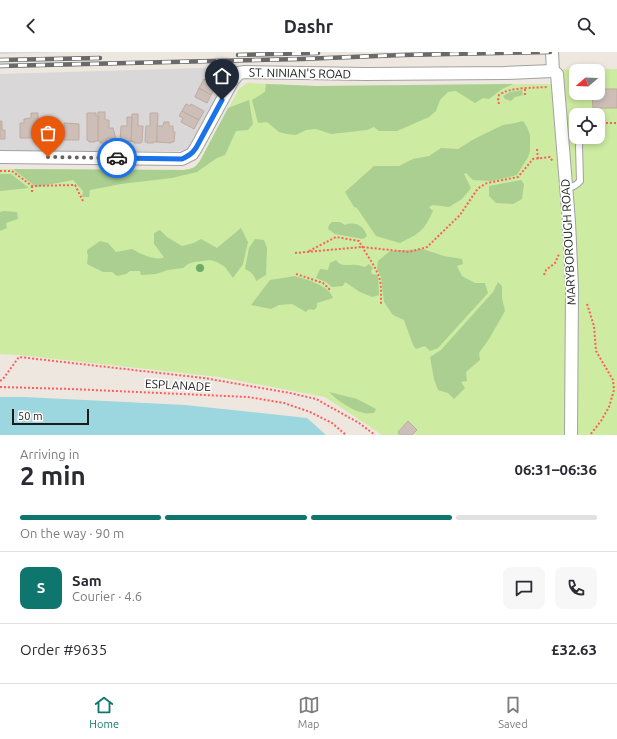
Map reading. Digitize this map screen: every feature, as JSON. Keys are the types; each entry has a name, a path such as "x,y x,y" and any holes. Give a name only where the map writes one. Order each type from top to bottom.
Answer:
{"street":[{"name":"MARYBOROUGH ROAD","path":"552,52 553,70 557,74 569,222 572,288 571,435"},
{"name":"ST. NINIAN'S ROAD","path":"0,157 182,159 192,154 233,80 239,73 245,72 366,74 504,73 553,70"}],"lane":[{"path":"566,188 577,185 580,181 579,144"}],"path":[{"path":"525,89 525,95"},
{"path":"605,123 617,123"},
{"path":"538,149 538,158"},
{"path":"295,253 362,247 409,252 427,247 460,215 480,187 487,183 518,177 533,159 550,157 553,169"},
{"path":"0,171 12,171 32,186 75,185 83,201"},
{"path":"32,186 32,193"},
{"path":"308,251 336,237 359,241 380,280 381,304"},
{"path":"544,275 546,270 555,263 560,251"},
{"path":"296,274 323,283 330,290"},
{"path":"587,304 594,326 596,351 613,380 614,390 609,407 601,421 590,435"},
{"path":"0,381 19,357 204,378 316,399 359,423 375,435"},
{"name":"ESPLANADE","path":"0,387 71,388 248,397 284,403 310,412 332,423 346,435"}],"shaded area":[{"path":"0,52 67,52 0,54"},
{"path":"235,67 186,151 0,151 0,74"}],"green space":[{"path":"563,69 569,69 569,100 605,100 605,69 617,69 617,435 382,435 325,397 219,377 0,354 0,169 190,169 196,166 199,162 239,89 247,83 316,86 564,83"},
{"path":"266,84 316,86 513,84 502,89 489,99 483,98 475,103 456,91 448,92 440,100 436,111 429,117 397,131 379,131 374,127 367,130 331,134 316,129 306,130 296,135 279,132 267,122 258,123 252,100 265,92"},
{"path":"522,90 523,95 515,97 511,101 505,99 503,96 510,92"},
{"path":"249,100 253,124 248,130 236,131 225,155 217,158 197,172 172,178 121,184 90,190 89,197 82,197 83,191 73,180 36,187 13,169 191,169 200,161 228,108"},
{"path":"523,121 530,135 530,151 517,175 492,181 473,180 466,173 464,174 471,188 462,199 449,207 433,205 429,207 433,211 423,228 417,234 400,243 376,236 357,208 354,207 345,192 374,166 399,166 413,159 429,156 441,148 458,149 474,139 503,125"},
{"path":"0,174 11,174 29,188 0,191"},
{"path":"521,180 524,184 522,199 513,204 496,203 489,196 489,186"},
{"path":"0,212 17,212 18,219 6,223 7,228 0,231"},
{"path":"332,222 340,222 345,225 359,225 366,232 367,236 363,239 335,234 328,229"},
{"path":"241,228 248,242 243,264 233,278 225,267 210,260 194,262 183,268 168,270 156,274 141,275 140,271 130,271 126,274 117,276 112,272 103,272 87,264 87,250 100,241 108,243 116,252 132,249 148,256 161,258 164,257 154,244 154,233 160,230 167,237 182,246 194,243 201,239 217,248"},
{"path":"255,239 264,240 267,248 266,275 256,281 252,274 245,269 249,248"},
{"path":"423,249 444,256 462,259 463,264 457,266 462,276 475,283 485,283 488,293 438,348 430,351 425,346 416,349 413,345 404,320 393,315 384,302 381,277 377,269 378,261 390,251"},
{"path":"336,260 345,265 365,267 369,264 373,268 371,271 372,274 378,275 379,295 372,297 360,292 345,282 343,286 332,287 326,282 316,278 320,269 328,270 330,263"},
{"path":"295,276 322,286 331,293 333,298 317,303 317,307 314,310 309,309 306,312 292,304 279,305 271,309 251,305 270,280"},
{"path":"498,282 502,286 502,298 505,311 479,353 480,360 466,372 467,381 461,382 465,388 454,399 448,393 438,390 434,379 430,357 441,350 493,292"},
{"path":"329,392 357,399 376,409 374,413 359,412 345,405"}],"water":[{"path":"0,397 185,405 307,418 326,435 0,435"}],"building":[{"path":"204,79 216,85 211,95 199,88"},
{"path":"199,88 211,95 207,103 195,97"},
{"path":"605,89 617,89 617,108 593,108 592,100 605,100"},
{"path":"186,104 190,106 191,104 204,111 199,120 182,111"},
{"path":"182,111 199,120 194,129 181,122 183,118 179,116"},
{"path":"98,112 105,112 105,120 109,120 109,128 113,128 116,139 107,138 107,143 100,143 100,141 98,141"},
{"path":"31,113 38,113 39,124 47,124 47,138 20,138 20,123 24,123 24,119 31,118"},
{"path":"87,113 96,113 96,116 98,116 98,141 95,142 89,142 87,140"},
{"path":"150,113 158,113 157,142 147,143 145,142 146,126 150,126"},
{"path":"132,114 138,114 138,126 143,126 141,143 134,143 134,141 131,142"},
{"path":"127,117 132,117 131,142 128,141 128,143 122,143 122,141 120,141 121,126 127,126"},
{"path":"0,121 2,121 2,130 5,130 5,139 0,139"},
{"path":"164,122 169,122 169,126 173,126 173,132 175,132 174,142 157,142 157,126 163,126"},
{"path":"64,123 79,124 79,140 64,140 64,135 60,134 60,129 64,129"},
{"path":"408,421 417,430 412,435 400,435 398,432"}],"railway":[{"path":"0,66 550,52"},
{"path":"238,55 318,53"},
{"path":"0,60 100,58"}],"way so far":[{"path":"48,157 117,158"}],"route":[{"path":"117,158 182,159 192,154 222,100"}]}
